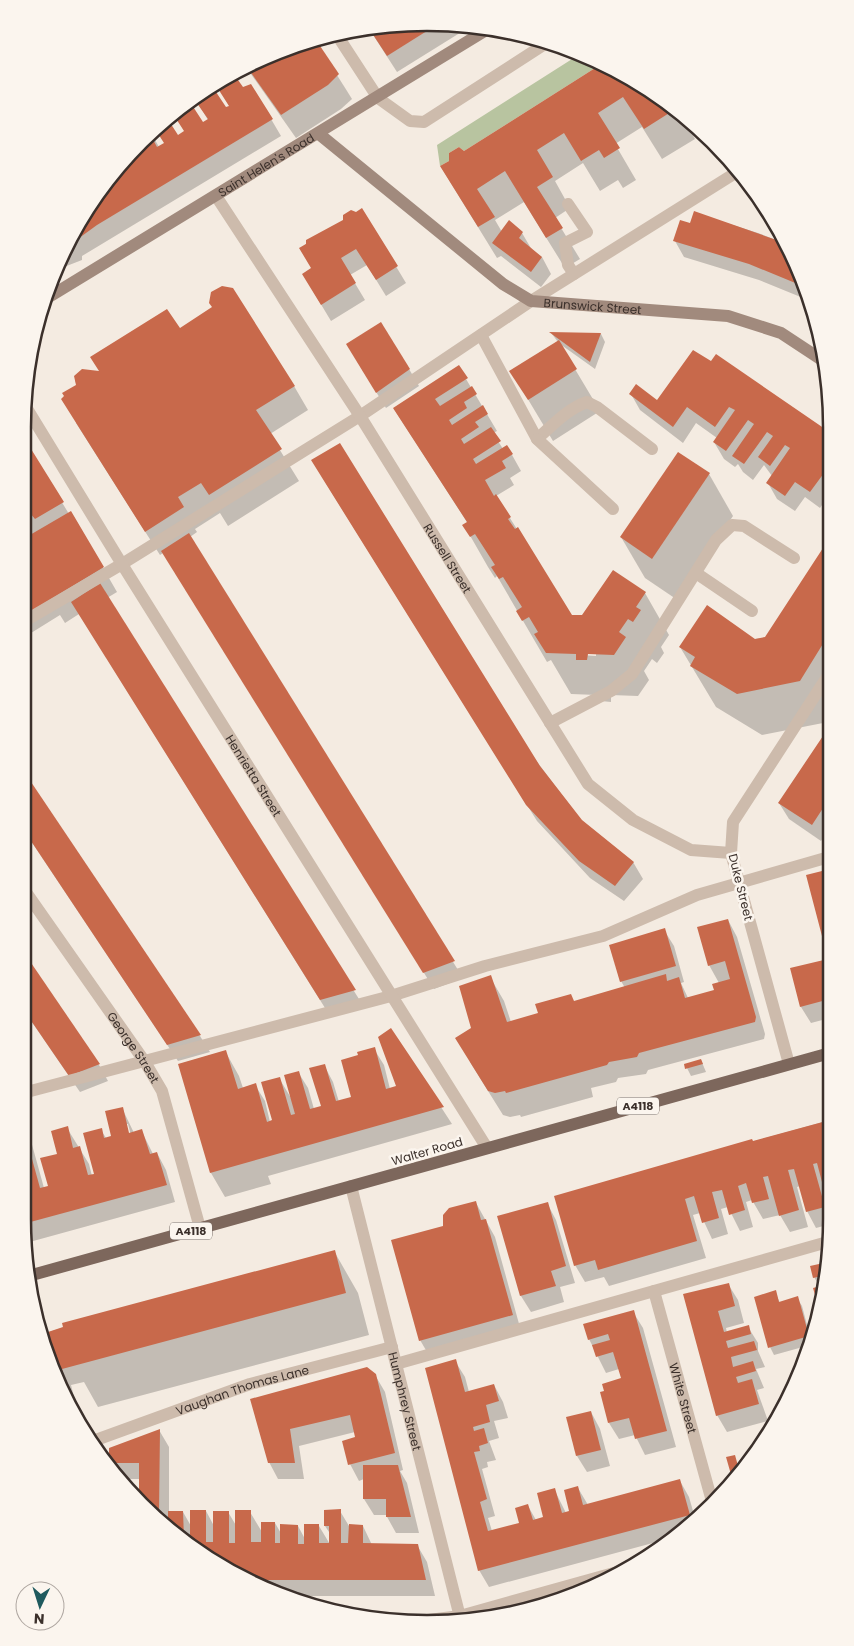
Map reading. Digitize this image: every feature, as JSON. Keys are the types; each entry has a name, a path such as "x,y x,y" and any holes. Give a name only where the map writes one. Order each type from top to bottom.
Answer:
{"main road":[{"name":"Walter Road","path":"35,1274 823,1055"}],"street":[{"name":"Saint Helen's Road","path":"54,294 479,35"},
{"path":"341,41 378,98 410,120 424,122 539,48"},
{"name":"Brunswick Street","path":"319,134 503,284 531,301 728,316 781,333 816,356"},
{"path":"31,617 122,564 360,416 531,301 732,175"},
{"name":"Russell Street","path":"216,196 360,416 588,784 633,820 691,850 731,853"},
{"path":"568,204 587,232 565,243 568,265 574,274"},
{"path":"481,335 537,439 613,509"},
{"path":"537,439 576,406 587,402 597,407 652,449"},
{"name":"Henrietta Street","path":"31,416 487,1148"},
{"path":"550,724 611,691 632,674 716,540 732,525 744,526 794,558"},
{"path":"696,573 752,611"},
{"name":"Duke Street","path":"789,1064 731,853 733,822 823,683"},
{"path":"31,1091 391,996 486,966 603,936 697,895 823,859"},
{"name":"George Street","path":"31,899 145,1062 162,1091 200,1228"},
{"name":"Humphrey Street","path":"351,1186 459,1613"},
{"path":"396,1364 822,1243"},
{"name":"White Street","path":"654,1290 710,1495"},
{"name":"Vaughan Thomas Lane","path":"98,1439 250,1384 392,1348"},
{"path":"496,1608 585,1582"}],"green space":[{"path":"572,59 594,68 464,151 459,147 449,153 449,161 440,166 437,145"}],"building":[{"path":"427,31 387,56 373,35"},
{"path":"320,46 339,74 328,85 281,115 251,73 276,61"},
{"path":"594,68 625,84 669,113 644,129 623,97 598,113 620,148 604,158 599,150 581,161 564,133 537,150 553,177 537,187 563,228 546,238 505,171 477,189 495,217 478,227 440,166 449,161 449,153 459,147 464,151"},
{"path":"238,79 243,87 251,84 273,119 97,225 79,238 98,207 129,166 154,141 157,147 164,143 159,135 166,129 171,125 178,135 184,131 177,120 194,108 203,122 208,119 198,105 216,92 226,107 229,106 219,90"},
{"path":"362,208 398,266 376,280 356,249 341,258 356,283 321,305 302,274 311,268 299,248 306,244 306,240 343,220 343,215 351,210 356,212"},
{"path":"694,211 776,240 796,283 749,264 673,241 680,220 690,223"},
{"path":"509,220 523,232 519,238 542,257 531,272 492,243"},
{"path":"222,286 233,288 295,386 256,410 282,449 209,495 201,483 178,497 184,507 145,532 61,399 64,396 62,393 76,385 74,376 82,369 99,371 90,357 167,309 180,328 212,307 209,303 211,292"},
{"path":"381,322 410,369 376,393 346,344"},
{"path":"549,332 601,333 590,362"},
{"path":"559,340 577,369 528,400 509,371"},
{"path":"693,350 711,361 716,354 823,428 823,474 810,492 795,482 785,496 766,483 790,448 785,445 770,466 758,457 773,436 767,432 744,464 732,456 754,424 748,420 726,451 713,442 735,410 729,407 715,427 687,407 673,427 629,394 636,384 657,400"},
{"path":"459,365 468,378 435,399 440,406 472,386 477,394 464,402 467,408 449,420 452,425 483,405 488,414 475,422 479,427 461,439 464,444 491,427 501,441 473,459 476,464 507,445 513,454 502,461 506,468 485,480 494,496 496,494 511,517 508,519 515,529 518,527 572,615 582,615 613,570 646,592 636,607 641,610 633,622 628,619 619,632 626,637 614,655 588,654 587,660 576,660 576,654 546,653 534,634 538,632 529,617 522,621 516,611 522,607 503,577 499,579 491,567 495,565 475,534 470,537 462,525 467,522 393,408"},
{"path":"340,443 540,766 582,820 634,862 615,886 579,861 526,805 311,460"},
{"path":"31,449 64,502 35,519 31,514"},
{"path":"678,452 710,473 652,559 620,537"},
{"path":"71,511 104,567 31,611 31,534"},
{"path":"189,533 455,961 423,973 161,551"},
{"path":"823,548 823,644 800,681 737,694 690,666 695,657 679,647 707,605 755,639 765,637"},
{"path":"100,583 356,990 320,1000 71,602"},
{"path":"823,736 823,808 812,825 778,803"},
{"path":"31,782 201,1035 167,1045 31,841"},
{"path":"823,871 823,940 806,875"},
{"path":"728,919 756,1017 755,1022 639,1053 637,1057 609,1062 607,1065 506,1093 505,1091 495,1093 488,1091 455,1038 471,1028 459,986 491,975 507,1022 538,1013 535,1004 571,994 574,1001 666,974 667,981 679,977 685,998 714,990 712,984 730,979 725,961 708,966 697,927"},
{"path":"665,928 676,966 620,982 609,945"},
{"path":"823,960 823,1001 800,1007 790,968"},
{"path":"31,963 100,1064 69,1076 31,1021"},
{"path":"391,1028 444,1107 210,1173 178,1064 226,1050 238,1089 256,1083 267,1122 272,1120 261,1082 280,1077 291,1115 295,1114 284,1075 299,1071 310,1109 321,1106 309,1068 325,1064 336,1101 351,1097 341,1060 358,1055 357,1052 375,1047 386,1089 396,1086 378,1037"},
{"path":"701,1059 703,1064 685,1069 684,1064"},
{"path":"123,1107 129,1133 142,1129 150,1154 157,1152 167,1185 31,1222 31,1155 40,1188 48,1186 40,1158 57,1154 51,1131 68,1126 73,1148 80,1146 88,1175 94,1174 83,1133 102,1128 104,1138 111,1136 105,1111"},
{"path":"823,1122 823,1186 817,1163 813,1164 823,1200 823,1208 806,1212 794,1169 788,1170 799,1210 779,1216 768,1176 763,1177 769,1199 752,1203 746,1183 738,1186 745,1210 729,1215 722,1190 712,1192 719,1218 702,1223 694,1196 685,1199 697,1241 598,1270 595,1260 574,1266 554,1196 752,1139 753,1141"},
{"path":"476,1201 481,1220 486,1219 513,1315 419,1341 391,1240 443,1226 443,1215 449,1208"},
{"path":"548,1202 566,1266 551,1271 556,1286 520,1296 497,1216"},
{"path":"335,1250 346,1293 62,1369 63,1375 48,1332 63,1327 62,1323"},
{"path":"820,1264 818,1277 813,1278 810,1266"},
{"path":"729,1283 735,1306 718,1311 724,1332 749,1325 751,1334 726,1341 728,1348 754,1341 757,1350 731,1357 733,1367 753,1361 756,1371 736,1377 738,1383 752,1379 759,1404 716,1416 683,1294"},
{"path":"776,1290 779,1302 798,1296 807,1328 804,1337 768,1348 754,1297"},
{"path":"634,1310 667,1431 635,1439 629,1418 608,1423 600,1392 604,1391 602,1384 621,1378 613,1352 596,1357 592,1345 610,1340 608,1334 588,1340 583,1324"},
{"path":"456,1359 465,1392 494,1384 499,1401 486,1405 490,1422 473,1427 474,1431 484,1428 488,1443 479,1446 480,1451 474,1452 487,1499 480,1502 488,1531 519,1523 515,1508 528,1504 533,1520 543,1517 537,1493 555,1488 562,1513 569,1511 564,1490 578,1486 583,1505 680,1479 690,1515 478,1571 425,1368"},
{"path":"367,1367 376,1374 395,1453 348,1465 342,1441 355,1437 350,1415 290,1429 295,1463 268,1463 250,1399"},
{"path":"591,1411 601,1450 576,1456 566,1417"},
{"path":"160,1429 159,1510 139,1491 139,1463 115,1463 109,1454 109,1448"},
{"path":"735,1455 738,1464 731,1473 726,1457"},
{"path":"363,1465 398,1465 411,1517 386,1517 386,1499 363,1499"},
{"path":"341,1509 341,1543 348,1543 349,1524 363,1525 363,1543 418,1544 426,1580 265,1580 229,1562 190,1536 190,1510 206,1510 206,1542 213,1542 213,1511 229,1511 229,1543 235,1543 235,1510 251,1510 251,1542 261,1542 261,1522 275,1522 275,1543 280,1543 280,1524 298,1525 298,1544 304,1544 304,1524 319,1524 319,1543 329,1543 329,1526 324,1526 324,1510"},
{"path":"168,1511 183,1511 184,1531 168,1519"}]}
